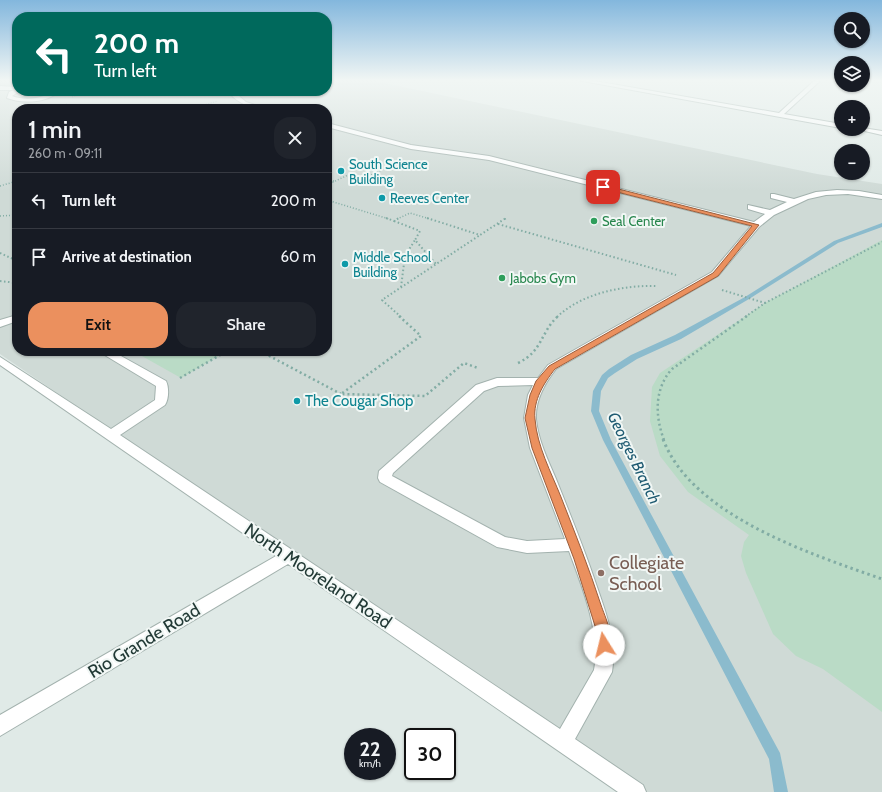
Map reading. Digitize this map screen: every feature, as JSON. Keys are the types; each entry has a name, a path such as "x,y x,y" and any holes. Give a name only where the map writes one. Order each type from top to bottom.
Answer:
{"street":[{"path":"791,117 834,125"},
{"path":"332,127 405,146 489,158 756,225"},
{"path":"870,131 882,133"},
{"path":"563,742 603,672 605,660 602,626 574,545 539,455 530,418 534,395 540,381 552,367 578,351 715,274 756,225 771,213 811,194 829,191 858,192 882,197"},
{"path":"774,196 794,202"},
{"path":"752,207 771,213"},
{"path":"0,324 12,320"},
{"path":"111,435 161,402 162,384 113,356"},
{"name":"North Mooreland Road","path":"0,360 636,792"},
{"path":"540,381 497,382 480,388 386,471 385,478 502,543 527,547 574,545"},
{"name":"Rio Grande Road","path":"0,726 288,556"}],"path":[{"path":"332,183 348,175 363,180 399,162 404,157"},
{"path":"0,186 12,182"},
{"path":"332,202 394,221 420,231 405,256 401,287"},
{"path":"394,221 410,213 480,235"},
{"path":"0,219 12,216"},
{"path":"341,394 421,336 382,300 506,218"},
{"path":"498,224 676,276"},
{"path":"415,240 436,264"},
{"path":"882,242 764,303 672,369 664,377 657,398 659,428 674,462 696,486 736,515 788,544 882,579"},
{"path":"0,253 12,259"},
{"path":"0,281 12,282"},
{"path":"516,364 534,354 553,320 574,306 610,291 637,286 659,286"},
{"path":"720,290 764,303"},
{"path":"174,374 181,378 218,356"},
{"path":"269,356 341,394 425,396 464,363 481,370"}],"shaded area":[{"name":"Collegiate School","path":"0,117 12,117 12,356 332,356 332,117 546,117 834,177 834,180 856,180 882,184 882,792 640,792 0,354"}],"green space":[{"path":"882,240 882,712 823,669 796,656 773,634 746,573 741,556 744,542 749,535 688,492 660,456 650,421 652,387 660,373 765,303"},
{"path":"142,356 218,356 181,378"}],"waterway":[{"name":"Georges Branch","path":"781,792 775,758 607,440 595,411 597,391 605,377 634,357 678,337 747,298 836,242 882,225"}],"place":[{"name":"South Science Building","path":"341,171"},
{"name":"Reeves Center","path":"382,198"},
{"name":"Seal Center","path":"594,221"},
{"name":"Middle School Building","path":"345,264"},
{"name":"Jabobs Gym","path":"502,278"},
{"name":"The Cougar Shop","path":"297,401"},
{"name":"Collegiate School","path":"601,573"}],"route":[{"path":"603,187 756,225 715,274 552,367 540,381 534,395 530,418 537,448 560,512 580,559 602,626 604,645"}]}
